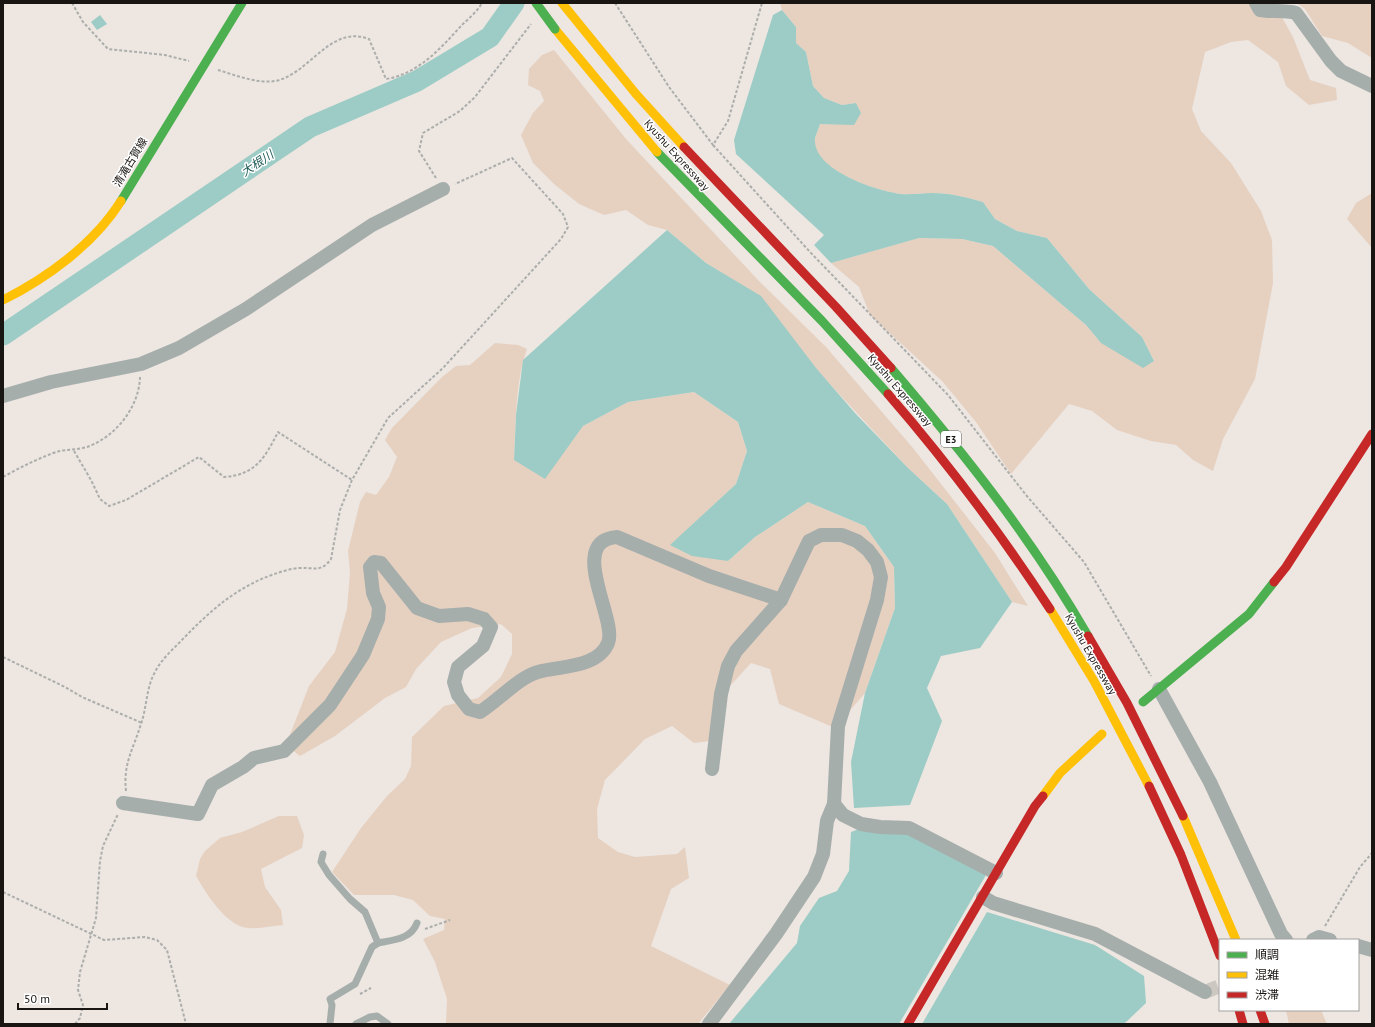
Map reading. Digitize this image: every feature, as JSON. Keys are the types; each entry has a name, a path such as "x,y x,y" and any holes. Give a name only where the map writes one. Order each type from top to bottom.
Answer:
{"main road":[{"name":"清滝古賀線","path":"3,300 52,271 96,232 112,215 242,3"},
{"name":"Kyushu Expressway","path":"536,3 593,77 692,190 863,365 936,452 1001,537 1058,622 1091,677 1127,743 1160,809 1194,887 1219,953"},
{"name":"Kyushu Expressway","path":"563,5 606,60 696,161 923,403 1011,516 1075,613 1108,667 1137,720 1175,795 1215,884 1236,939"},
{"path":"1143,702 1249,614 1286,567 1372,434"},
{"path":"908,1024 1047,788 1060,773 1102,734"},
{"path":"1239,1011 1243,1024"},
{"path":"1260,1011 1265,1024"}],"street":[{"path":"1256,3 1260,10 1270,12 1288,11 1296,13 1331,61 1341,71 1372,86"},
{"path":"3,396 51,382 141,364 178,348 246,309 372,226 443,189"},
{"path":"709,1024 776,934 814,877 823,854 827,821 834,804 838,726 878,600 881,577 877,562 868,550 857,541 842,535 821,535 809,541 781,600 745,640 728,666 722,694 712,769"},
{"path":"123,803 198,814 212,784 216,781 243,767 254,758 284,751 330,705 363,655 378,619 379,607 373,593 370,567 374,562 381,564 417,608 439,616 468,614 484,619 491,627 483,646 458,667 454,682 458,695 469,709 480,712 536,673 592,660 603,653 609,642 609,632 595,577 594,559 600,542 607,537 617,536 709,576 781,600"},
{"path":"1159,689 1210,782 1281,934 1285,939"},
{"path":"834,804 843,814 861,824 880,827 909,828 996,873"},
{"path":"982,897 993,904 1095,934 1205,992"},
{"path":"1359,946 1372,950"}],"lane":[{"path":"323,854 321,862 329,875 350,899 365,912 378,943"},
{"path":"330,1024 332,1005 330,999 355,984 372,947 378,943 406,936 414,930 417,923"},
{"path":"356,1024 370,1017 377,1016 388,1024"}],"path":[{"path":"72,3 83,22 108,49 165,54 202,66 262,81 276,81 289,75 328,45 359,35 370,39 386,79 399,77 418,66 439,50 482,3"},
{"path":"616,3 669,87 713,145 728,121 762,3"},
{"path":"75,1024 80,1018 83,1005 78,990 80,972 96,918 97,885 103,846 123,803 126,793 125,770 142,723 149,687 160,662 221,603 248,585 299,568 321,569 327,565 331,559 340,510 352,480 388,418 443,368 561,239 568,227 563,214 512,158 443,189 419,151 422,134 460,111 475,97 535,20"},
{"path":"3,477 30,462 60,451 74,451 100,441 120,425 129,412 140,383 141,364"},
{"path":"74,451 91,480 100,500 109,506 126,500 199,457 224,477 239,476 252,470 262,459 278,432 352,480"},
{"path":"3,657 65,687 82,697 142,723"},
{"path":"1321,939 1360,867 1372,853"},
{"path":"3,892 104,940 145,937 157,940 167,950 186,1024"},
{"path":"414,930 450,920"}],"shaded area":[{"path":"780,3 1274,3 1293,37 1310,80 1336,88 1337,100 1309,105 1286,86 1278,62 1248,40 1231,42 1205,52 1192,109 1201,131 1231,163 1261,211 1272,240 1273,283 1255,379 1223,439 1213,471 1193,460 1176,445 1151,441 1117,430 1092,411 1069,404 1011,474 976,422 942,381 870,315 859,287 831,263 918,238 962,239 993,246 1086,325 1101,343 1154,361 1142,337 1089,289 1047,238 1017,231 995,219 983,202 945,194 900,194 885,191 845,176 832,168 816,149 815,138 820,124 856,103 842,105 824,98 813,86 806,52 796,43 796,27 782,10"},
{"path":"1297,3 1372,3 1372,58 1348,43 1322,36 1305,9"},
{"path":"554,50 626,139 759,281 826,347 913,448 995,553 1028,606 1012,602 947,504 908,468 732,279 706,263 667,230 648,225 626,210 604,215 579,204 554,184 533,163 521,135 533,113 544,101 540,91 528,85 529,69 542,55"},
{"path":"1372,193 1372,248 1347,219 1356,203"},
{"path":"495,343 518,345 527,349 518,390 514,459 544,478 583,426 628,402 694,392 738,422 747,451 736,484 671,545 728,561 755,537 808,502 865,526 894,567 895,608 865,693 835,728 779,704 770,669 751,663 729,687 710,741 694,743 672,726 645,739 605,780 597,809 598,838 618,852 635,857 677,854 685,847 689,878 671,889 651,946 730,985 698,1024 446,1024 447,999 435,962 423,939 444,930 445,919 430,916 413,900 394,895 354,895 332,872 361,828 387,796 405,779 411,766 412,737 444,706 478,698 501,677 512,654 512,634 501,624 472,628 441,642 416,669 406,687 385,698 335,736 300,756 286,745 309,686 335,652 347,609 350,573 348,551 360,502 366,492 376,495 389,477 397,457 385,440 392,428 442,377 456,366 470,365"},
{"path":"279,816 297,816 304,835 302,848 261,869 265,887 281,910 283,925 261,928 248,928 240,926 218,908 196,876 200,859 205,851 220,838 242,832"},
{"path":"1286,1011 1321,1011 1327,1024 1289,1024"}],"water":[{"path":"782,10 796,27 796,43 806,52 813,86 824,98 842,105 856,103 861,113 854,125 820,124 815,138 817,149 823,159 845,176 885,191 900,194 945,194 983,202 995,219 1017,231 1047,238 1089,289 1142,337 1154,361 1143,368 1101,343 1086,325 993,246 962,239 919,238 831,263 814,245 824,235 736,154 734,140 773,15"},
{"path":"100,15 107,24 97,30 91,22"},
{"path":"667,230 706,263 761,296 816,368 855,413 908,468 947,504 1012,602 980,648 941,656 927,688 942,721 910,805 854,808 851,762 865,693 895,608 894,567 865,526 808,502 755,537 728,561 692,556 670,545 736,484 747,451 738,422 694,392 628,402 583,426 545,479 514,460 516,415 523,360"},
{"path":"859,829 909,834 986,875 899,1024 729,1024 797,943 800,926 819,898 837,891 849,871 851,832"},
{"path":"987,912 1095,945 1144,976 1146,1003 1124,1024 922,1024"}],"waterway":[{"name":"大根川","path":"3,335 310,127 417,81 490,37 514,3"}],"tunnel":[{"path":"1205,992 1219,986"}],"traffic: fast":[{"path":"121,201 242,3"},
{"path":"536,3 555,29"},
{"path":"657,152 822,321 888,394"},
{"path":"891,368 996,498 1044,565 1088,636"},
{"path":"1143,702 1249,614 1274,582"}],"traffic: slow":[{"path":"562,3 636,94 684,147"},
{"path":"555,29 657,152"},
{"path":"3,300 36,281 68,258 97,232 121,201"},
{"path":"1050,609 1094,681 1149,786"},
{"path":"1043,796 1060,773 1102,734"},
{"path":"1183,816 1236,939"}],"traffic: jam":[{"path":"684,147 836,307 891,368"},
{"path":"888,394 973,499 1050,609"},
{"path":"1274,582 1286,567 1372,434"},
{"path":"1088,636 1127,703 1183,816"},
{"path":"1149,786 1181,855 1219,953"},
{"path":"908,1024 1035,806 1043,796"},
{"path":"1239,1011 1243,1024"},
{"path":"1260,1011 1265,1024"}]}
